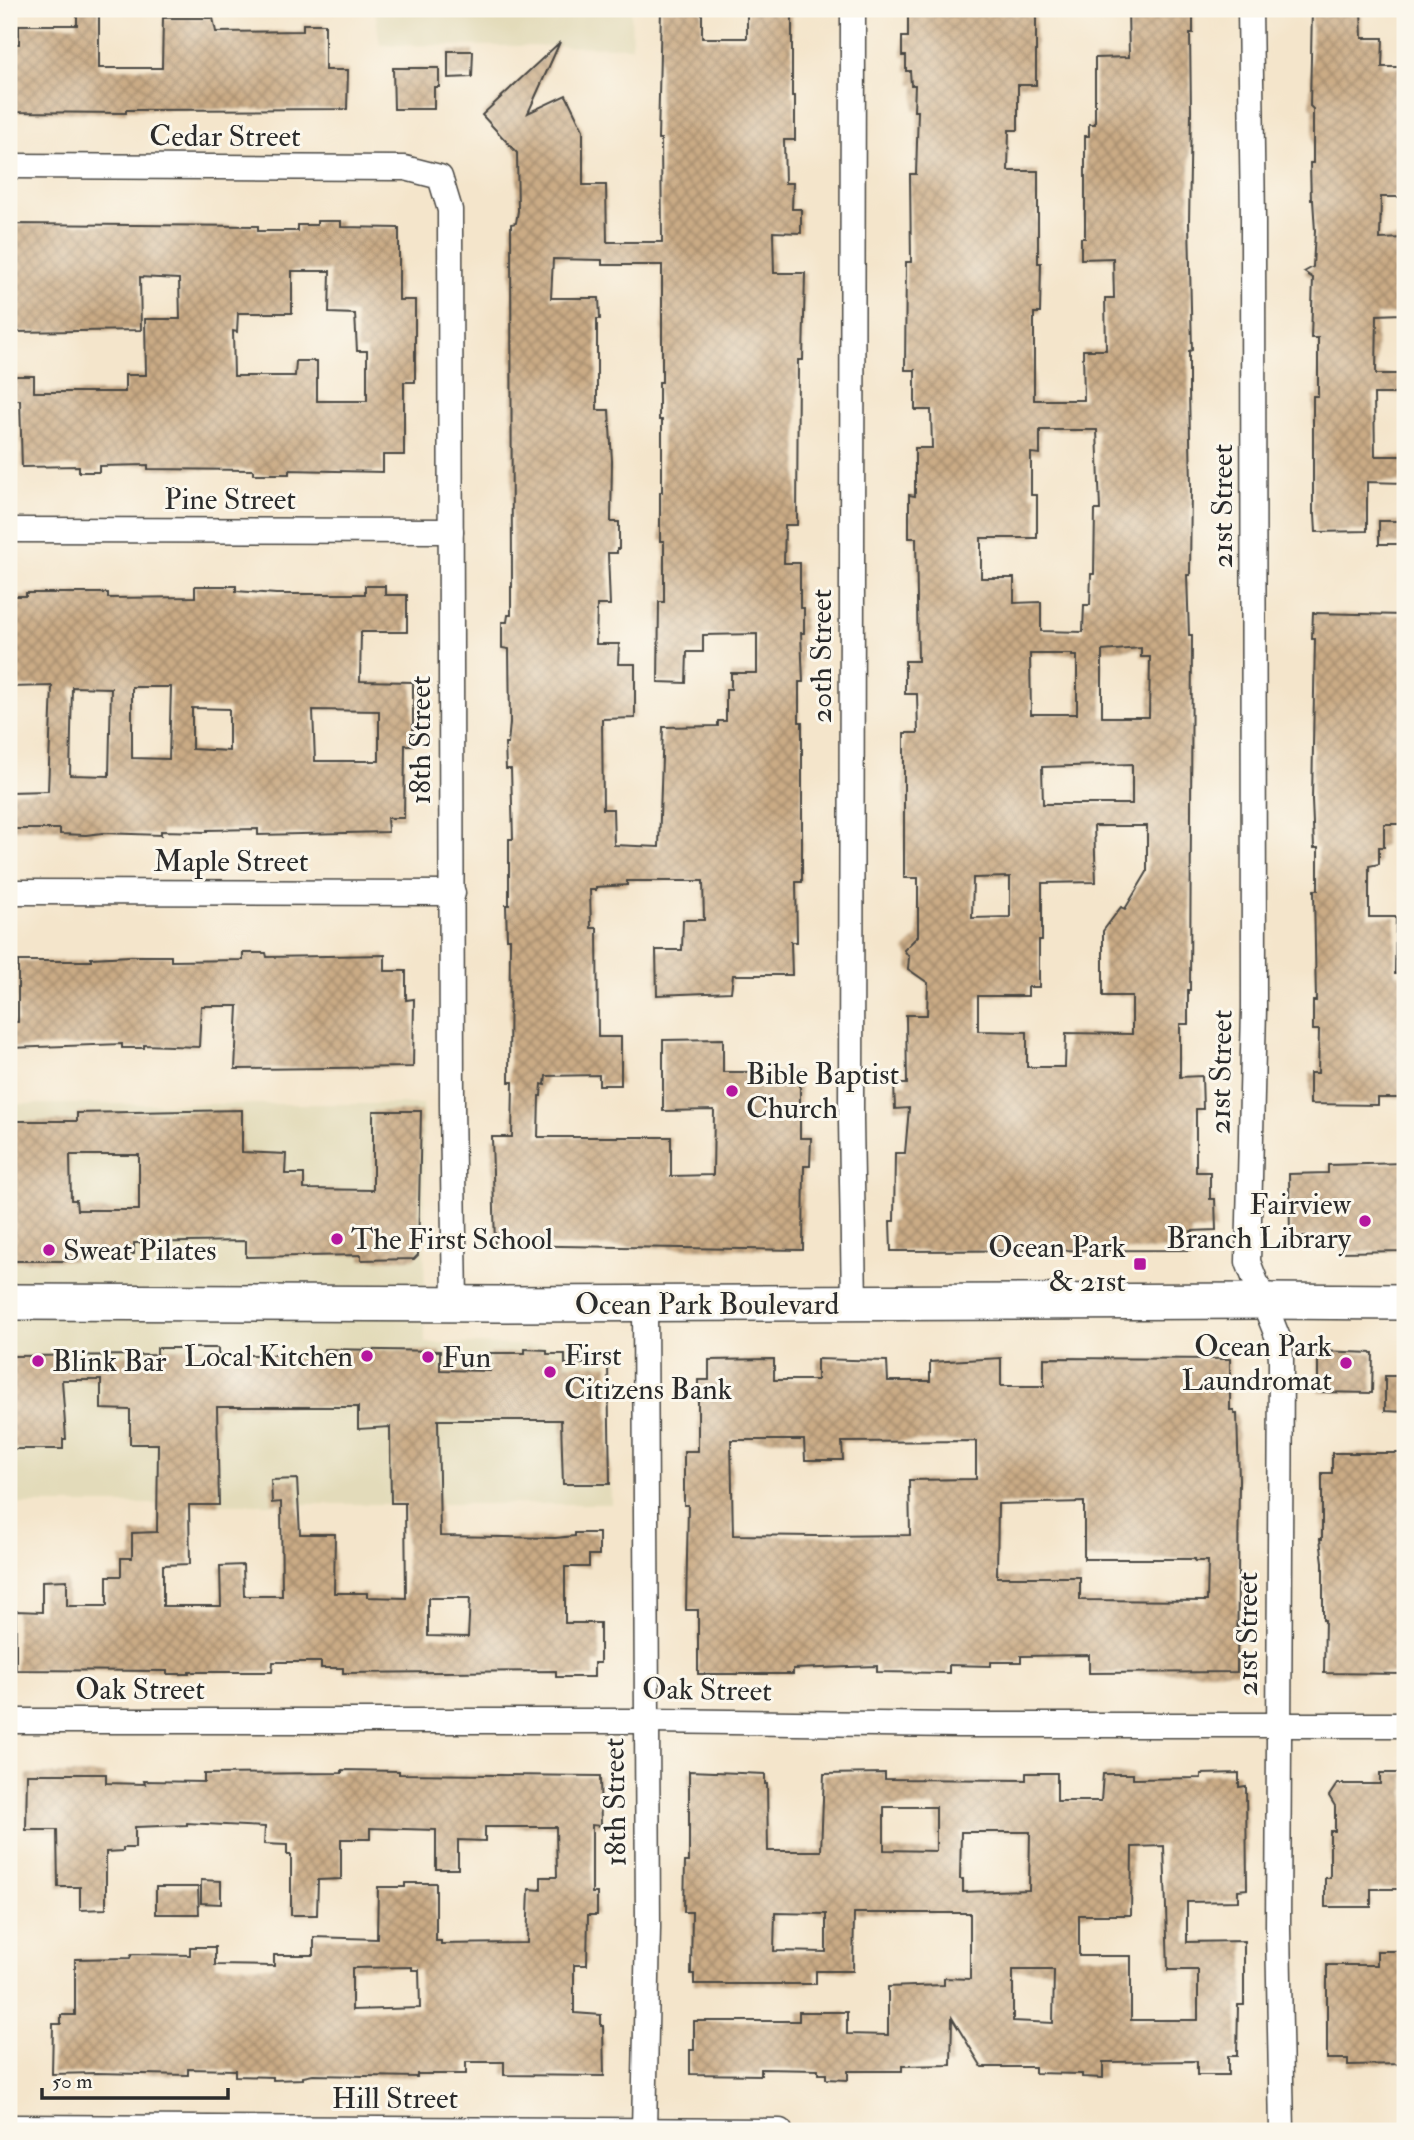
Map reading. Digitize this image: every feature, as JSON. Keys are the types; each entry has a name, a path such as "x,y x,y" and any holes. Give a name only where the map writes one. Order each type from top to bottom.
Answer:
{"street":[{"name":"20th Street","path":"853,9 853,1303"},
{"name":"21st Street","path":"1250,9 1254,221 1254,1008 1248,1262 1280,1343 1281,1360 1278,1929 1282,2131"},
{"name":"Cedar Street","path":"9,166 405,169 440,177"},
{"name":"18th Street","path":"440,177 450,210 455,1303"},
{"name":"Pine Street","path":"9,530 451,531"},
{"name":"Maple Street","path":"9,892 453,893"},
{"name":"Ocean Park Boulevard","path":"9,1302 1405,1302"},
{"name":"18th Street","path":"644,2131 648,1927 645,1303"},
{"name":"Oak Street","path":"9,1721 1405,1725"},
{"name":"Hill Street","path":"9,2127 780,2131"}],"shaded area":[{"path":"375,9 631,9 632,47 380,45"},
{"path":"9,1104 423,1104 425,1343 608,1347 611,1504 9,1504"}],"building":[{"path":"77,9 99,9 99,68 162,68 163,18 213,18 216,32 303,31 303,24 325,24 325,70 348,70 347,109 9,112 9,44 19,44 19,25 77,25"},
{"path":"661,9 702,9 702,38 747,38 747,9 792,9 795,140 784,140 785,183 793,183 792,209 801,209 801,233 773,232 774,273 805,273 803,360 798,360 797,525 785,525 784,563 800,563 800,608 804,608 804,633 801,633 803,682 799,682 799,722 802,722 802,882 796,882 797,942 791,942 792,975 733,975 731,992 657,995 656,950 682,950 683,920 704,920 703,881 627,881 627,885 596,887 596,890 590,890 591,928 597,928 598,1037 621,1037 621,1085 599,1085 599,1075 546,1076 539,1096 538,1137 671,1137 671,1176 713,1175 714,1110 663,1111 663,1040 723,1039 723,1072 800,1072 800,1138 811,1138 810,1166 804,1166 803,1250 495,1245 492,1137 512,1137 513,1082 509,1082 510,939 507,939 506,905 509,905 509,839 513,839 511,769 506,769 505,744 508,744 510,723 509,649 502,648 502,622 507,622 508,615 511,615 511,224 516,223 518,211 517,153 482,115 560,42 528,113 566,95 583,130 583,185 606,185 607,242 662,242 661,139 658,139","holes":["553,259 602,260 602,265 662,265 662,382 659,382 659,420 662,420 660,541 664,541 664,602 659,602 658,682 686,683 687,652 703,652 703,635 757,634 757,673 731,673 731,689 726,689 726,721 718,721 718,726 663,727 659,847 614,845 613,809 603,809 602,719 635,718 635,664 618,664 619,644 596,644 597,605 610,605 608,553 617,553 619,549 619,522 611,522 609,410 597,410 599,298 551,298"]},
{"path":"908,9 1036,9 1036,85 1018,85 1018,130 1009,130 1008,171 1038,171 1038,263 1041,263 1040,313 1034,313 1034,400 1084,400 1083,350 1106,350 1105,298 1114,298 1113,258 1081,259 1081,238 1085,238 1085,136 1089,136 1089,124 1095,124 1095,58 1129,57 1128,9 1193,9 1193,33 1190,33 1189,223 1191,487 1190,575 1187,575 1189,635 1192,635 1190,990 1188,1024 1180,1024 1180,1077 1202,1076 1203,1109 1196,1109 1196,1172 1210,1172 1210,1199 1215,1199 1216,1230 1191,1231 1191,1250 891,1251 890,1221 894,1221 895,1153 905,1153 909,1108 895,1109 894,1084 907,1084 906,1015 927,1015 928,983 908,969 909,957 904,950 918,936 918,878 904,878 904,733 918,733 917,694 905,694 905,661 918,661 916,538 909,538 909,495 915,496 915,448 932,448 931,410 915,410 915,370 905,370 906,262 911,262 910,174 916,174 918,111 914,111 915,85 911,85 910,71 906,71 906,56 902,56 902,37 908,37","holes":["1040,430 1097,430 1100,510 1095,510 1094,574 1091,574 1090,605 1084,605 1083,632 1041,631 1041,602 1014,603 1014,578 981,578 981,538 1037,538 1037,495 1031,495 1031,453 1040,454","1141,648 1141,657 1150,657 1149,717 1102,717 1102,651","1030,654 1077,656 1077,714 1031,714","1132,764 1132,804 1043,804 1042,767","1094,826 1147,826 1147,872 1125,909 1121,907 1103,931 1103,996 1132,996 1132,1034 1066,1033 1065,1067 1027,1067 1027,1032 978,1031 978,996 1028,996 1028,987 1039,987 1042,883 1096,882","1010,877 1010,917 972,918 973,878"]},
{"path":"1312,9 1361,9 1362,38 1383,38 1382,67 1405,67 1405,197 1381,197 1380,239 1405,238 1405,282 1401,282 1401,314 1377,315 1376,374 1405,374 1405,394 1374,394 1375,456 1405,456 1405,483 1367,482 1367,531 1316,532 1313,514 1313,396 1318,396 1318,338 1311,338 1313,278 1304,272 1313,267 1315,231 1310,163 1313,163 1313,109 1310,106"},
{"path":"448,51 473,51 472,77 448,78"},
{"path":"393,68 439,68 439,87 434,87 434,109 394,109"},
{"path":"317,221 341,221 341,227 399,228 399,300 415,300 415,382 404,382 404,455 383,455 383,472 289,470 289,474 253,474 253,470 148,469 148,465 99,466 99,472 79,472 79,466 22,467 20,400 11,400 12,376 34,376 34,392 125,392 125,375 146,375 145,319 180,319 179,279 140,277 141,330 15,332 16,273 9,272 9,229 13,230 13,224 258,226 258,231 298,231 298,225 317,225","holes":["292,271 330,271 329,313 355,314 357,351 367,351 367,401 317,401 317,361 296,361 295,376 234,376 233,331 237,332 238,313 292,313"]},
{"path":"1379,521 1400,521 1401,544 1379,544"},
{"path":"195,586 236,586 236,591 276,594 365,594 365,586 385,586 385,595 407,595 407,632 361,632 360,681 413,682 413,745 405,745 404,818 387,818 388,832 258,835 258,829 161,831 161,835 86,835 60,834 60,829 9,829 9,792 48,791 52,686 9,687 9,596 26,596 26,593 108,593 108,598 195,597","holes":["72,687 111,688 109,776 70,775","132,687 171,687 169,759 132,758","192,708 229,709 229,751 192,749","313,710 379,711 379,761 315,761"]},
{"path":"1313,613 1403,615 1405,824 1384,824 1384,847 1379,847 1379,864 1369,866 1369,917 1396,917 1395,974 1405,974 1405,1098 1378,1098 1378,1105 1310,1104 1310,1073 1318,1073 1319,1030 1313,1030 1313,1001 1316,1001 1314,890 1318,890 1318,848 1314,848 1312,800 1315,639 1312,639"},
{"path":"243,953 266,953 267,957 385,955 385,971 406,971 406,1000 414,999 413,1067 235,1069 238,1006 201,1006 199,1047 144,1045 144,1048 122,1048 122,1044 9,1048 9,1022 18,1022 18,961 91,961 91,958 131,956 171,956 171,961 243,960"},
{"path":"242,1110 242,1152 286,1154 285,1174 304,1174 304,1189 373,1190 373,1111 421,1111 418,1255 414,1259 361,1260 361,1255 246,1257 246,1241 134,1243 134,1254 77,1255 77,1261 10,1261 9,1121 77,1121 77,1113","holes":["70,1155 139,1155 139,1210 77,1210 76,1200 71,1200"]},
{"path":"1405,1163 1405,1251 1340,1252 1340,1237 1290,1237 1289,1174 1328,1173 1328,1165"},
{"path":"157,1348 218,1348 218,1355 323,1353 324,1349 440,1351 440,1370 490,1371 490,1353 525,1353 525,1349 547,1350 547,1354 565,1354 565,1364 608,1364 610,1484 563,1484 561,1420 438,1420 440,1536 555,1538 575,1536 575,1533 599,1533 599,1555 589,1555 589,1567 565,1567 565,1623 600,1623 600,1663 594,1663 594,1677 556,1677 556,1671 343,1673 343,1668 321,1668 321,1662 273,1662 272,1672 167,1674 167,1671 16,1670 16,1611 42,1612 42,1581 67,1580 67,1606 107,1606 107,1576 121,1576 121,1558 132,1558 132,1533 157,1532 158,1444 130,1444 130,1410 101,1409 101,1380 62,1380 66,1439 63,1439 63,1449 9,1449 9,1356 157,1355","holes":["217,1407 358,1407 358,1429 390,1427 391,1503 405,1503 406,1598 367,1597 367,1593 334,1593 335,1534 300,1534 297,1479 271,1480 272,1503 281,1502 282,1596 244,1596 243,1565 220,1566 221,1606 163,1606 163,1565 190,1564 189,1505 219,1505","428,1598 470,1598 468,1637 428,1636"]},
{"path":"1318,1351 1373,1353 1372,1393 1318,1392"},
{"path":"1001,1358 1001,1386 1044,1386 1044,1358 1230,1359 1230,1410 1237,1414 1239,1480 1237,1672 1089,1673 1089,1655 1021,1656 1021,1662 991,1662 991,1666 949,1665 949,1673 877,1672 877,1666 793,1669 793,1674 698,1674 698,1610 686,1610 688,1505 684,1505 684,1451 698,1451 698,1380 709,1380 709,1360 774,1359 774,1380 817,1380 817,1359 887,1361 888,1381 930,1381 930,1362","holes":["731,1440 804,1440 805,1460 843,1460 842,1442 976,1441 976,1479 909,1480 910,1535 733,1535","1084,1502 1084,1559 1208,1561 1207,1601 1080,1600 1080,1577 997,1577 998,1504"]},
{"path":"1385,1376 1405,1376 1405,1412 1385,1411"},
{"path":"1332,1453 1405,1453 1405,1674 1324,1673 1325,1620 1320,1539 1322,1473 1332,1473"},
{"path":"342,1770 399,1771 399,1774 600,1776 601,1826 592,1825 592,1893 597,1893 597,1915 588,1915 587,1965 574,1965 574,2013 601,2015 604,2076 504,2075 504,2062 466,2062 466,2074 417,2074 417,2077 313,2075 303,2079 273,2080 273,2077 235,2076 235,2070 188,2069 188,2075 52,2074 53,2024 61,2024 61,2015 75,2015 75,1959 130,1958 132,1954 190,1955 190,1947 215,1947 215,1965 274,1966 274,1955 314,1955 314,1937 377,1939 378,1887 405,1887 405,1883 436,1883 436,1941 441,1941 441,1944 527,1943 529,1889 541,1890 541,1877 557,1877 556,1827 485,1827 485,1841 458,1840 458,1869 436,1869 436,1830 370,1828 370,1839 341,1839 341,1879 318,1880 317,1915 291,1915 291,1855 287,1855 287,1845 264,1844 265,1827 187,1823 135,1827 135,1848 106,1852 106,1909 80,1910 80,1887 58,1887 57,1830 26,1830 27,1774 106,1774 106,1783 145,1784 144,1781 204,1782 204,1774 342,1773","holes":["412,1967 412,1970 419,1970 420,2008 352,2010 352,1968"]},
{"path":"689,1771 765,1774 768,1851 821,1851 824,1774 885,1773 885,1779 1026,1780 1026,1773 1057,1773 1057,1801 1101,1801 1103,1774 1133,1774 1133,1779 1201,1778 1201,1774 1239,1773 1239,1787 1246,1786 1247,1889 1238,1890 1238,1901 1187,1902 1187,1942 1244,1941 1244,2005 1238,2005 1237,2056 1228,2056 1228,2075 1197,2075 1197,2061 1103,2062 1103,2078 1082,2077 1082,2074 1035,2073 1035,2067 982,2067 952,2018 951,2065 902,2066 902,2071 848,2071 848,2080 826,2079 826,2074 818,2074 818,2070 761,2069 761,2075 690,2074 690,2050 694,2050 694,2021 799,2021 799,2012 847,2012 847,2034 888,2035 888,1987 944,1985 944,1978 970,1979 970,1913 854,1913 853,1971 816,1971 816,1984 694,1984 694,1974 691,1974 692,1912 684,1912 685,1862 689,1862","holes":["884,1807 936,1807 936,1851 884,1850","961,1832 1030,1832 1029,1890 963,1892 963,1879 960,1879","1164,1846 1168,1970 1198,1970 1198,2020 1131,2020 1131,1956 1079,1956 1079,1915 1131,1915 1132,1847","775,1913 826,1914 826,1952 774,1951","1013,1970 1054,1970 1053,2023 1013,2021"]},
{"path":"1380,1773 1405,1773 1405,1889 1371,1889 1371,1907 1325,1907 1325,1878 1330,1878 1330,1831 1335,1831 1335,1806 1329,1796 1337,1784 1380,1784"},
{"path":"201,1880 221,1881 221,1904 201,1903"},
{"path":"156,1887 198,1887 199,1914 156,1914"},
{"path":"1377,1951 1403,1951 1405,2064 1348,2065 1348,2059 1327,2059 1327,1965 1377,1965"}],"place":[{"name":"Bible Baptist Church","path":"732,1091"},
{"name":"Fairview Branch Library","path":"1365,1221"},
{"name":"The First School","path":"337,1239"},
{"name":"Sweat Pilates","path":"49,1250"},
{"name":"Ocean Park & 21st","path":"1140,1264"},
{"name":"Local Kitchen","path":"367,1356"},
{"name":"Fun","path":"428,1357"},
{"name":"Blink Bar","path":"38,1361"},
{"name":"Ocean Park Laundromat","path":"1346,1363"},
{"name":"First Citizens Bank","path":"550,1372"}]}
